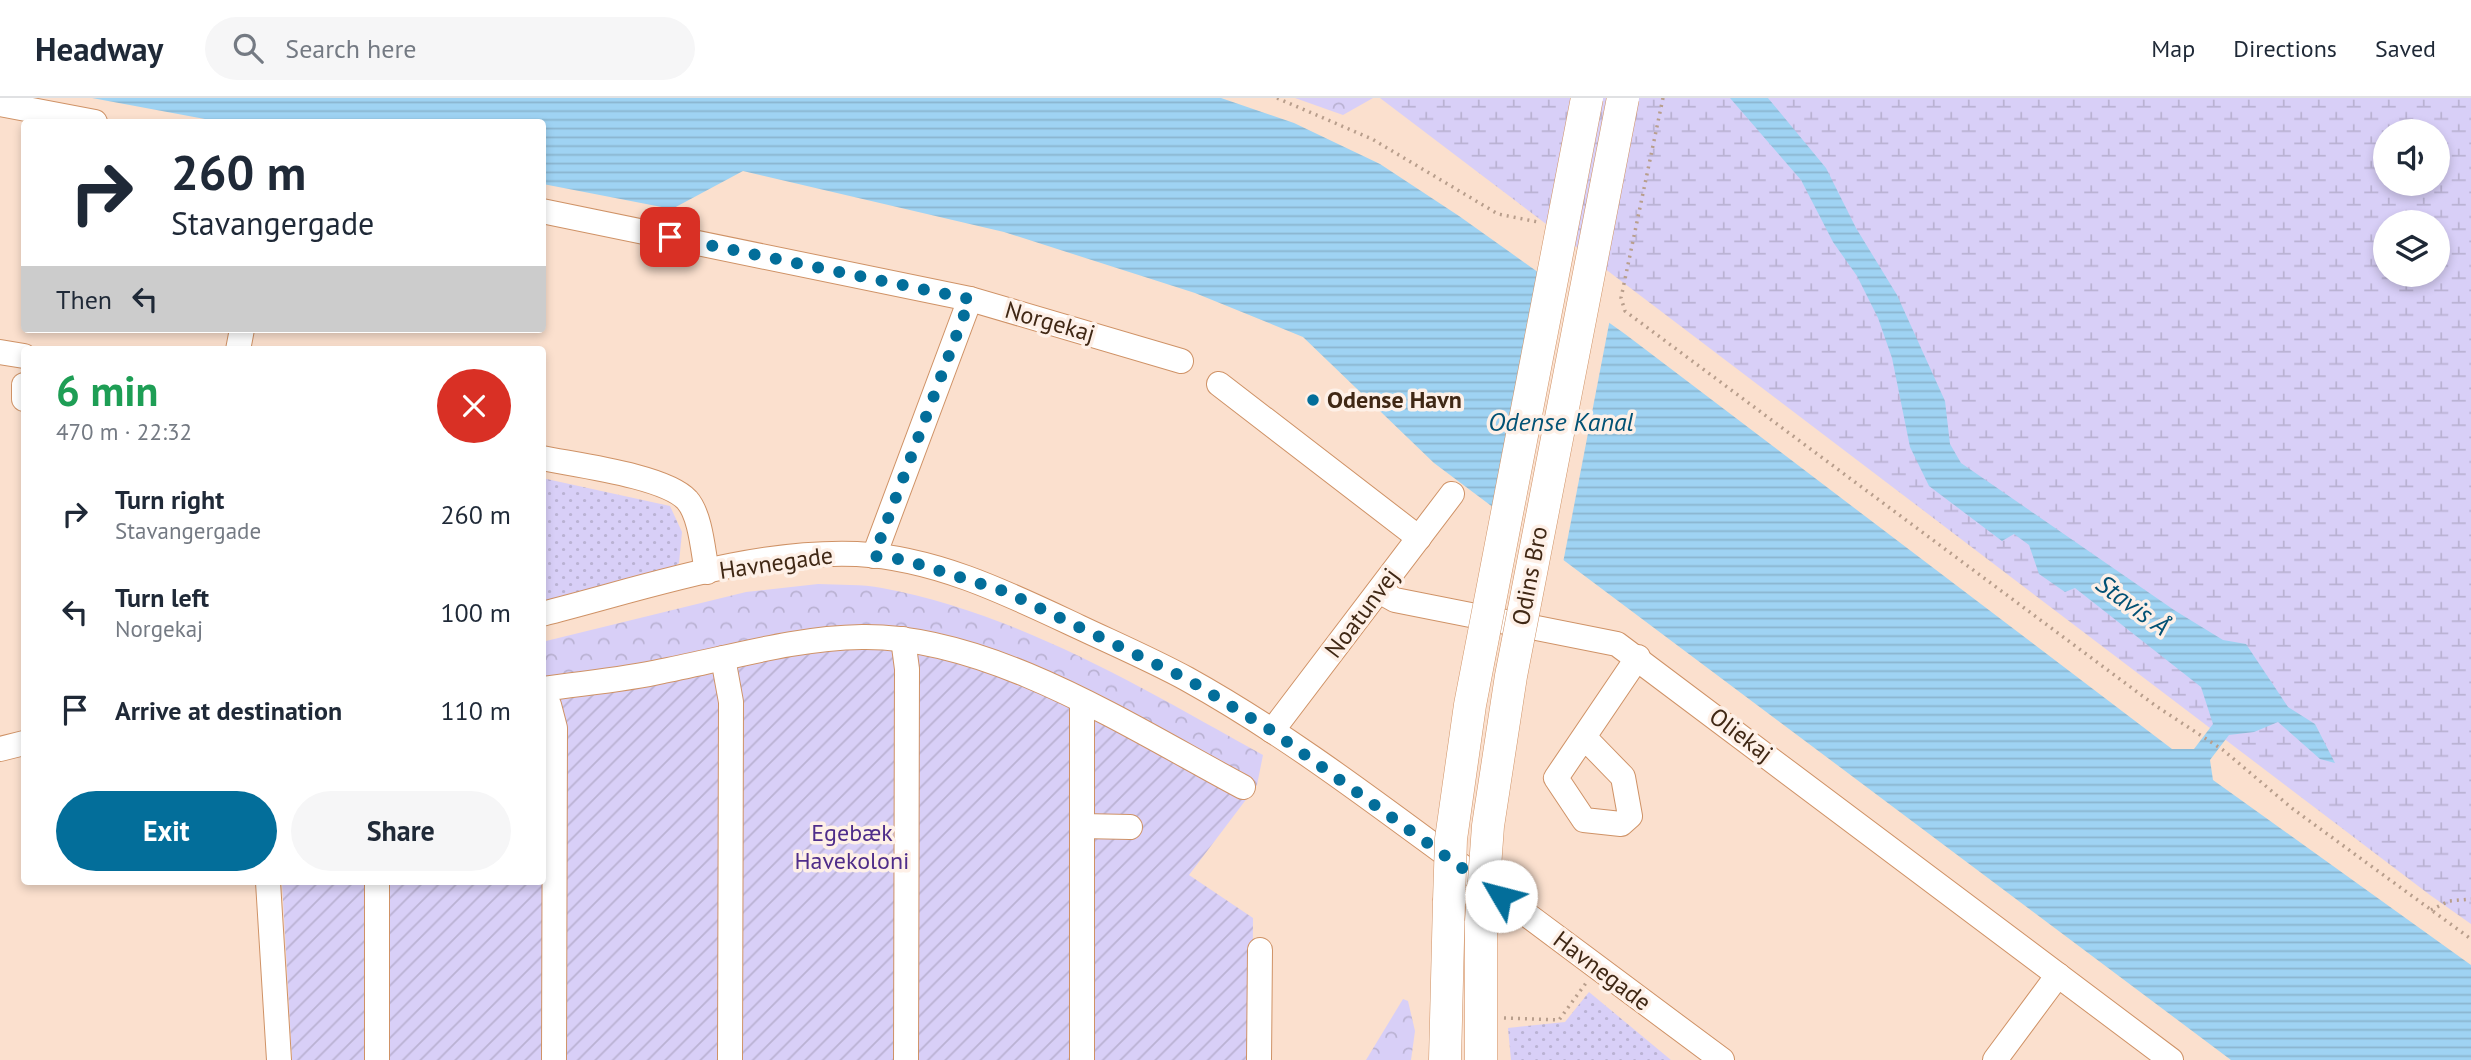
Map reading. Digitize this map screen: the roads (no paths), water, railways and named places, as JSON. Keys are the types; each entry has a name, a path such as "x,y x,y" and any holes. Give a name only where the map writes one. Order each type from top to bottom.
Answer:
{"main road":[{"name":"Odins Bro","path":"1445,1060 1451,839 1470,705 1587,98"},
{"name":"Odins Bro","path":"1481,1060 1481,922 1488,826 1511,676 1623,98"}],"street":[{"path":"0,104 79,119"},
{"name":"Norgekaj","path":"546,212 970,299 1181,360"},
{"path":"874,556 970,299"},
{"path":"0,352 21,356"},
{"path":"1219,384 1419,538"},
{"name":"Havnegade","path":"546,459 670,487 687,501 695,519 707,572 779,558 817,554 874,556 918,564 1004,591 1187,679 1272,731 1368,797 1722,1060"},
{"name":"Noatunvej","path":"1272,731 1452,494"},
{"path":"546,613 707,572"},
{"name":"Oliekaj","path":"1379,591 1395,600 1617,643 2171,1060"},
{"path":"546,688 662,672 815,639 903,639 945,647 992,662 1082,702 1243,787"},
{"path":"903,639 907,669 906,1060"},
{"path":"1584,737 1638,657"},
{"path":"723,658 731,702 730,1060"},
{"path":"546,702 555,728 554,1060"},
{"path":"1082,702 1082,1060"},
{"path":"0,749 21,744"},
{"path":"1082,826 1130,827"},
{"path":"268,885 279,1060"},
{"path":"377,885 377,1060"},
{"path":"1259,1060 1260,950"},
{"path":"1995,1060 2058,975"}],"water":[{"name":"Odense Kanal","path":"92,98 1221,98 1294,123 1380,164 1459,216 1625,334 2172,749 2194,749 2213,724 2201,687 2075,588 2065,592 2039,574 2029,545 2014,534 2002,541 1929,486 1910,447 1892,358 1878,318 1857,276 1833,242 1801,180 1730,98 1768,98 1826,168 1856,228 1897,295 1945,401 1950,444 1961,463 2174,610 2223,640 2246,644 2288,707 2315,724 2335,763 2320,759 2278,722 2254,732 2229,735 2210,760 2213,780 2471,965 2471,1060 2231,1060 1434,463 1303,337 1195,293 1004,232 743,171 672,209 546,185 546,119 205,119"}],"place":[{"name":"Odense Havn","path":"1313,400"}],"water label":[{"name":"Stavis Å","path":"2133,605"}],"park label":[{"name":"Egebæk Havekoloni","path":"852,847"}]}
